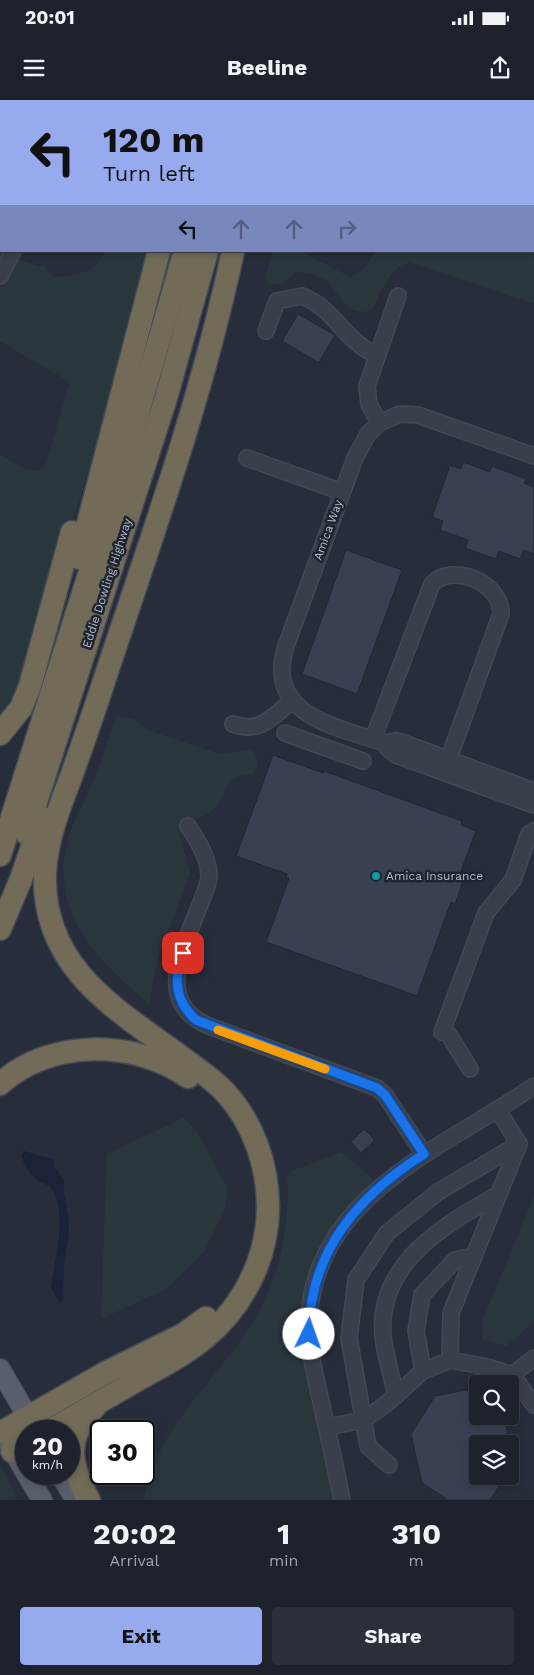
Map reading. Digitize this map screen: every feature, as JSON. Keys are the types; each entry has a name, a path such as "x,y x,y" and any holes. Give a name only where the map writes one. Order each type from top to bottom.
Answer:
{"highway":[{"path":"0,734 21,708 30,686 77,517 158,252"},
{"path":"28,767 45,681 158,252"},
{"name":"Eddie Dowling Highway","path":"0,855 126,455 185,252"},
{"name":"Eddie Dowling Highway","path":"0,912 166,398 207,252"},
{"path":"0,929 21,879 176,428 233,252"},
{"path":"69,1420 193,1347 216,1328 232,1308 253,1275 263,1251 267,1225 267,1194 262,1162 253,1136 240,1112 211,1079 109,1004 82,978 67,958 56,936 48,911 45,884 47,857 53,828 96,705 168,485 213,338 233,252"},
{"path":"0,1084 14,1073 36,1062 75,1051 120,1051 166,1064 203,1089 221,1107 243,1147 254,1188 254,1224 246,1258 229,1290 209,1314 184,1334 105,1374 38,1420"},
{"path":"90,1500 76,1473 73,1447 82,1423 104,1400"}],"main road":[{"path":"0,1369 30,1420"},
{"path":"10,1439 42,1500"},
{"path":"67,1485 76,1500"}],"street":[{"path":"0,276 12,252"},
{"path":"266,331 277,301 302,296 321,308 361,347 377,355"},
{"path":"379,423 369,404 366,392 398,296"},
{"name":"Amica Way","path":"534,456 418,415 400,414 379,423 363,440 342,492 283,654 282,682 292,701 303,712 379,741 401,742 446,766 534,805"},
{"path":"247,458 342,492"},
{"path":"379,741 428,589 440,577 457,575 483,583 494,590 500,602 501,614 446,766"},
{"path":"234,724 246,729 254,728 292,701"},
{"path":"312,743 320,720"},
{"path":"285,733 363,761"},
{"name":"Amica Way","path":"446,766 534,790"},
{"path":"188,826 204,857 209,877 177,972 177,990 186,1011 196,1020 209,1026 377,1088 385,1095 424,1154"},
{"path":"470,1070 446,1034 486,913 513,880 529,834 534,831"},
{"path":"342,1500 312,1361 309,1334 312,1296 319,1270 330,1245 350,1218 389,1179 424,1154 534,1086"},
{"path":"498,1110 519,1144"},
{"path":"450,1360 451,1313 519,1144"},
{"path":"389,1465 368,1446 350,1338 356,1280 387,1232 438,1192 519,1144"},
{"path":"396,1396 383,1335 387,1293 414,1251 448,1222 498,1194"},
{"path":"423,1371 416,1331 422,1295 455,1260 474,1256"},
{"path":"512,1374 534,1358"},
{"path":"327,1427 364,1420 396,1396 423,1371 450,1360 512,1374 534,1403"}],"shaded area":[{"path":"0,252 10,252 11,255 37,266 44,265 54,277 85,272 97,264 104,252 157,252 13,713 0,733 0,454 25,469 37,471 46,464 69,384 68,381 0,341"},
{"path":"273,252 302,252 350,277 361,271 376,252 534,252 534,304 410,262 402,265 391,275 382,288 372,310 363,312 351,309 328,282 317,276 295,272 286,282 277,285 267,283 265,278"},
{"path":"117,716 134,719 148,730 220,754 254,750 258,764 254,774 244,775 232,780 221,801 213,810 197,819 184,823 179,833 190,873 159,955 149,1003 130,988 97,954 83,935 72,914 66,892 64,869 69,836 94,780"},
{"path":"183,1118 196,1130 227,1187 226,1207 204,1252 166,1289 101,1319 107,1154"},
{"path":"341,1152 376,1181 344,1213 328,1238 309,1289 334,1500 144,1500 148,1485 155,1485 155,1464 176,1424 244,1336 266,1297 283,1245 288,1191 287,1173"},
{"path":"534,1197 534,1322 507,1346 482,1339 483,1319"},
{"path":"0,1466 12,1486 16,1500 0,1500"}],"water":[{"path":"24,1151 53,1159 54,1167 64,1179 69,1234 64,1265 63,1300 60,1303 51,1288 59,1236 59,1207 55,1195 49,1186 36,1179 26,1167 21,1156"}],"building":[{"path":"298,314 335,335 319,363 282,341"},
{"path":"463,462 490,472 492,466 526,479 524,483 534,487 534,554 524,550 520,559 499,551 496,559 465,548 468,540 440,530 443,521 432,517 450,465 461,469"},
{"path":"346,550 402,570 357,694 302,674"},
{"name":"Amica Insurance","path":"273,755 323,773 324,771 462,821 461,825 476,831 461,871 466,873 455,904 451,902 417,996 266,942 289,878 286,877 287,874 236,856"},
{"path":"364,1129 375,1140 361,1153 351,1142"},
{"path":"466,1390 469,1392 469,1425 506,1425 508,1435 469,1435 469,1485 500,1485 490,1500 448,1500 422,1483 411,1434 435,1396"}],"slow traffic":[{"path":"218,1030 325,1069"}],"place":[{"name":"Amica Insurance","path":"376,876"}],"route":[{"path":"183,953 176,978 178,996 186,1011 196,1020 202,1024 377,1088 385,1095 424,1154 398,1171 372,1194 350,1218 330,1245 314,1286 309,1334"}]}
